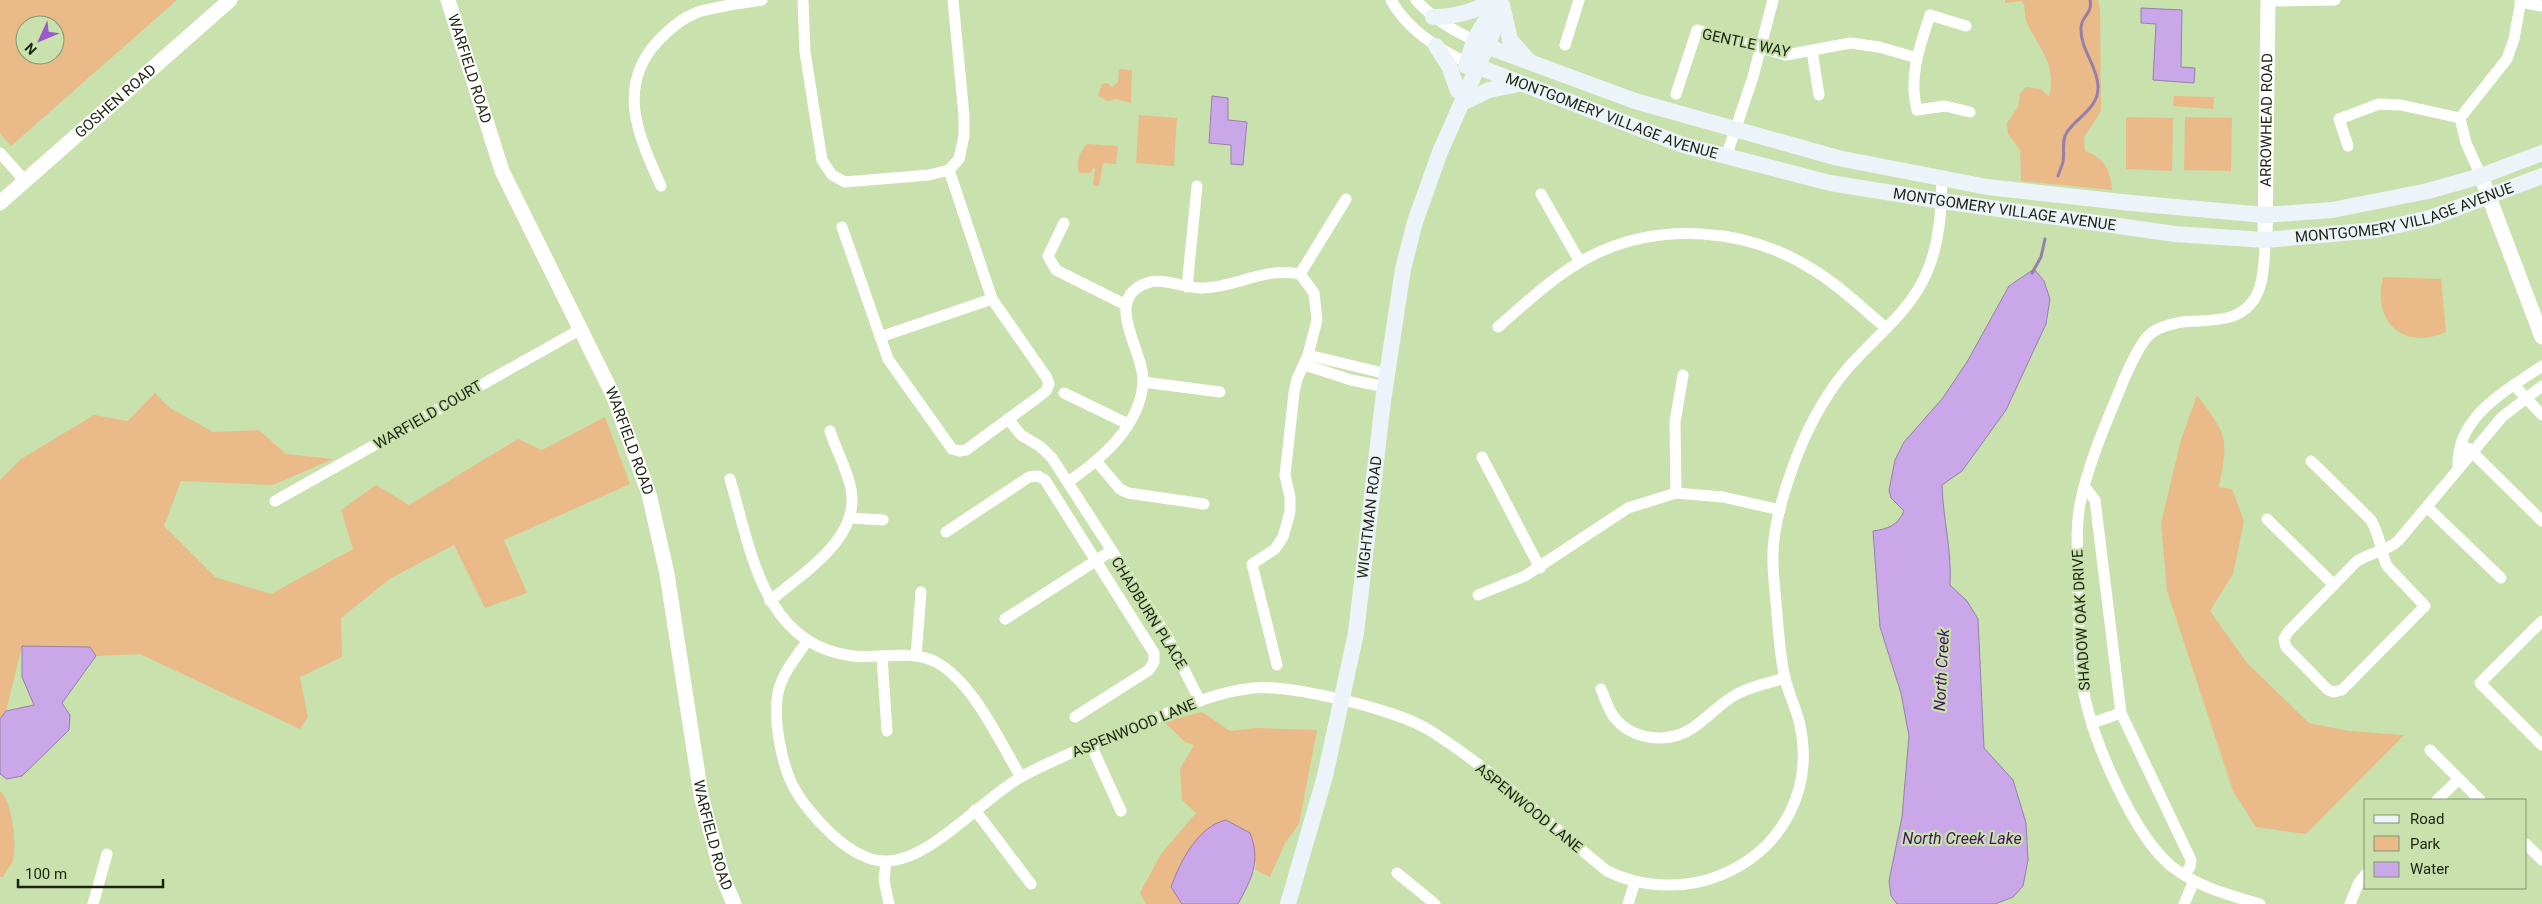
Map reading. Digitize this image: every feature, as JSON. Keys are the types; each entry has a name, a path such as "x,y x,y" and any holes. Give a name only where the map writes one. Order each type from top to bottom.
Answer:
{"main road":[{"path":"1433,17 1453,17 1499,2 1510,40 1530,62"},
{"name":"WIGHTMAN ROAD","path":"1288,904 1325,776 1356,633 1386,380 1405,260 1415,222 1449,130 1449,114 1460,97 1471,64 1481,44 1495,24 1499,2"},
{"name":"MONTGOMERY VILLAGE AVENUE","path":"1481,44 1635,101 1838,158 1987,186 2131,203 2265,216 2332,210 2428,191 2481,176 2542,153"},
{"path":"1436,46 1449,66 1460,97 1519,84"},
{"name":"MONTGOMERY VILLAGE AVENUE","path":"1471,64 1519,84 1683,145 1830,183 2175,234 2265,240 2376,230 2430,218 2490,198 2542,176"}],"street":[{"name":"GOSHEN ROAD","path":"0,203 230,0"},
{"name":"WARFIELD ROAD","path":"448,0 502,171 613,395 649,494 667,574 701,795 722,875 734,904"},
{"path":"661,186 641,140 636,120 633,98 641,65 653,46 668,30 684,18 714,8 762,0"},
{"path":"803,0 805,52 822,160 832,175 846,182 929,175 949,170 959,159 964,136 953,0"},
{"path":"1391,0 1410,24 1436,46 1471,64"},
{"path":"1416,0 1433,17 1481,44"},
{"path":"1565,45 1579,0"},
{"path":"1726,157 1736,130 1773,0"},
{"path":"2268,1 2334,0"},
{"name":"ARROWHEAD ROAD","path":"2265,240 2268,1"},
{"path":"2460,118 2507,59 2514,39 2521,1 2542,6"},
{"path":"1966,26 1930,14 1917,58 1913,95 1917,110 1945,106 1970,112"},
{"name":"GENTLE WAY","path":"1676,94 1697,30 1760,49 1786,54 1812,51 1837,45 1861,44 1917,58"},
{"path":"1812,51 1819,95"},
{"path":"2348,146 2339,119 2379,104 2402,105 2460,118"},
{"path":"2460,118 2466,143 2490,198 2542,337"},
{"path":"0,153 25,181"},
{"path":"842,227 880,337 893,368 952,448 959,451 966,450 1046,391 1049,384 1047,378 992,299 949,170"},
{"name":"ASPENWOOD LANE","path":"808,640 789,668 778,694 776,718 787,772 804,803 847,848 862,856 886,862 910,856 930,846 1021,777 1091,745 1200,701 1225,693 1256,688 1283,690 1341,700 1390,712 1427,728 1487,773 1607,871 1634,882 1670,885 1692,884 1713,878 1735,869 1758,853 1776,835 1789,814 1801,788 1804,764 1799,720 1784,678 1773,558 1780,510 1800,450 1817,413 1840,378 1910,301 1926,274 1937,244 1942,201 1942,179"},
{"path":"1187,287 1196,186"},
{"path":"1541,194 1580,262"},
{"path":"1300,274 1346,199"},
{"path":"1064,223 1048,256 1050,264 1056,270 1126,305"},
{"path":"1498,327 1564,272 1580,262 1618,244 1654,234 1707,234 1744,240 1765,246 1810,268 1830,280 1886,328"},
{"name":"SHADOW OAK DRIVE","path":"2260,904 2212,890 2189,878 2170,864 2135,818 2103,754 2092,724 2082,678 2077,528 2085,487 2094,455 2129,367 2145,340 2161,327 2231,317 2244,310 2261,288 2265,240"},
{"path":"1068,482 1097,462 1113,445 1128,424 1137,405 1143,382 1140,362 1126,322 1126,305 1139,287 1148,283 1187,287 1215,287 1273,272 1300,274 1309,284 1317,304 1317,320 1306,360 1297,379 1294,393 1285,475 1290,497 1287,525 1275,549 1252,564 1277,666"},
{"path":"880,337 992,299"},
{"name":"WARFIELD COURT","path":"275,502 580,328"},
{"path":"1306,360 1386,380"},
{"path":"2458,467 2462,442 2482,409 2542,366"},
{"path":"1676,493 1675,422 1683,375"},
{"path":"1143,382 1220,392"},
{"path":"2514,385 2524,398 2542,415"},
{"path":"2311,461 2370,520 2384,550 2388,566 2425,606 2342,690 2334,692 2328,690 2286,648 2284,640 2288,632 2366,554 2384,550 2398,541 2458,467 2502,417 2524,398 2542,386"},
{"path":"1064,393 1128,424"},
{"name":"CHADBURN PLACE","path":"1008,419 1021,435 1046,451 1068,482 1167,636 1200,701"},
{"path":"770,601 833,546 843,533 849,518 850,488 830,431"},
{"path":"2462,442 2542,521"},
{"path":"1482,457 1540,568"},
{"path":"1097,462 1120,489 1128,493 1204,504"},
{"name":"CHADBURN PLACE","path":"946,532 1029,477 1038,476 1045,480 1154,653 1154,662 1149,670 1075,717"},
{"path":"730,479 759,578 770,601 790,627 808,640 838,654 882,658 916,656 936,662 965,687 1021,777"},
{"name":"SHADOW OAK DRIVE","path":"2085,487 2095,500 2121,714 2192,860 2189,878"},
{"path":"1478,595 1540,568 1613,516 1628,508 1676,493 1706,494 1780,510"},
{"path":"2427,506 2500,578"},
{"path":"849,518 883,520"},
{"path":"2267,519 2334,585"},
{"name":"CHADBURN PLACE","path":"1005,619 1111,551"},
{"path":"916,656 921,592"},
{"path":"2542,621 2480,683 2542,745"},
{"path":"882,658 887,731"},
{"path":"1601,689 1613,715 1620,724 1632,732 1649,738 1665,738 1677,736 1692,729 1738,693 1784,678"},
{"path":"2092,724 2121,714"},
{"path":"1091,745 1121,811"},
{"path":"2430,750 2479,799"},
{"path":"2438,799 2459,779"},
{"path":"975,810 1032,884"},
{"path":"2527,845 2542,860"},
{"path":"93,904 107,854"},
{"path":"886,862 884,880 889,904"},
{"path":"1397,873 1435,904"},
{"path":"2350,904 2359,882 2364,876"},
{"path":"2184,904 2189,878"},
{"path":"1628,904 1634,882"}],"green space":[{"path":"0,0 177,0 11,146 0,133"},
{"path":"2005,0 2098,0 2100,10 2101,111 2084,137 2085,151 2098,157 2106,166 2112,190 2021,181 2020,150 2008,134 2007,123 2018,107 2020,94 2026,87 2041,89 2049,97 2051,84 2048,64 2026,20 2022,1 2005,3"},
{"path":"1119,69 1132,70 1131,103 1116,99 1108,101 1098,96 1102,84 1107,83 1112,87 1118,82"},
{"path":"2174,96 2214,97 2213,109 2173,106"},
{"path":"1139,115 1177,118 1174,166 1136,163"},
{"path":"2126,117 2173,118 2172,171 2126,169"},
{"path":"2185,117 2232,118 2231,171 2184,170"},
{"path":"1087,144 1118,146 1116,164 1103,163 1099,186 1093,185 1095,168 1090,173 1079,173 1079,157"},
{"path":"2383,277 2441,279 2446,332 2430,337 2416,338 2404,335 2394,328 2387,319 2382,307"},
{"path":"155,393 170,408 213,432 259,430 286,454 333,459 273,485 181,481 164,526 215,577 271,594 353,549 341,510 376,485 409,505 518,439 542,450 605,417 630,484 504,540 527,593 485,608 454,545 391,578 341,618 342,657 300,677 308,717 300,729 140,654 96,656 90,647 22,646 6,711 0,719 0,480 21,459 94,415 128,421"},
{"path":"2197,395 2214,419 2223,437 2224,457 2219,487 2232,489 2244,521 2233,574 2210,611 2247,663 2309,723 2349,731 2404,735 2306,834 2256,827 2233,791 2167,591 2161,523 2181,440"},
{"path":"1202,712 1230,731 1255,728 1317,730 1299,824 1285,843 1270,877 1255,870 1256,862 1192,847 1177,872 1171,887 1182,904 1146,904 1140,893 1161,854 1196,813 1182,800 1180,769 1194,745 1185,742 1164,722"},
{"path":"0,791 8,803 14,840 14,858 3,877 0,877"}],"water":[{"path":"2141,8 2182,10 2181,67 2195,68 2194,83 2153,80 2156,24 2141,23"},
{"path":"1212,96 1228,98 1228,120 1247,122 1243,165 1231,164 1231,145 1209,143"},
{"name":"North Creek Lake","path":"2034,269 2044,281 2050,299 2046,324 2006,410 1962,471 1942,485 1950,560 1950,585 1967,601 1978,619 1984,748 2013,780 2026,823 2028,860 2023,886 2013,897 1995,904 1897,904 1891,896 1889,881 1902,817 1909,736 1901,693 1880,627 1873,531 1892,526 1899,520 1904,511 1891,498 1889,490 1895,460 1904,442 1942,399 1967,362 2009,286"},
{"path":"22,646 90,647 96,656 62,703 70,715 69,730 22,776 7,779 0,774 0,719 6,711 34,705 22,677"},
{"path":"1226,820 1250,833 1253,843 1255,861 1251,877 1243,895 1238,904 1182,904 1171,887 1179,867 1191,846 1207,829"}],"waterway":[{"name":"North Creek","path":"2058,176 2064,158 2065,135 2092,106 2097,94 2097,78 2081,36 2082,24 2090,9 2090,0"},
{"name":"North Creek","path":"2032,273 2041,257 2045,239"}]}
